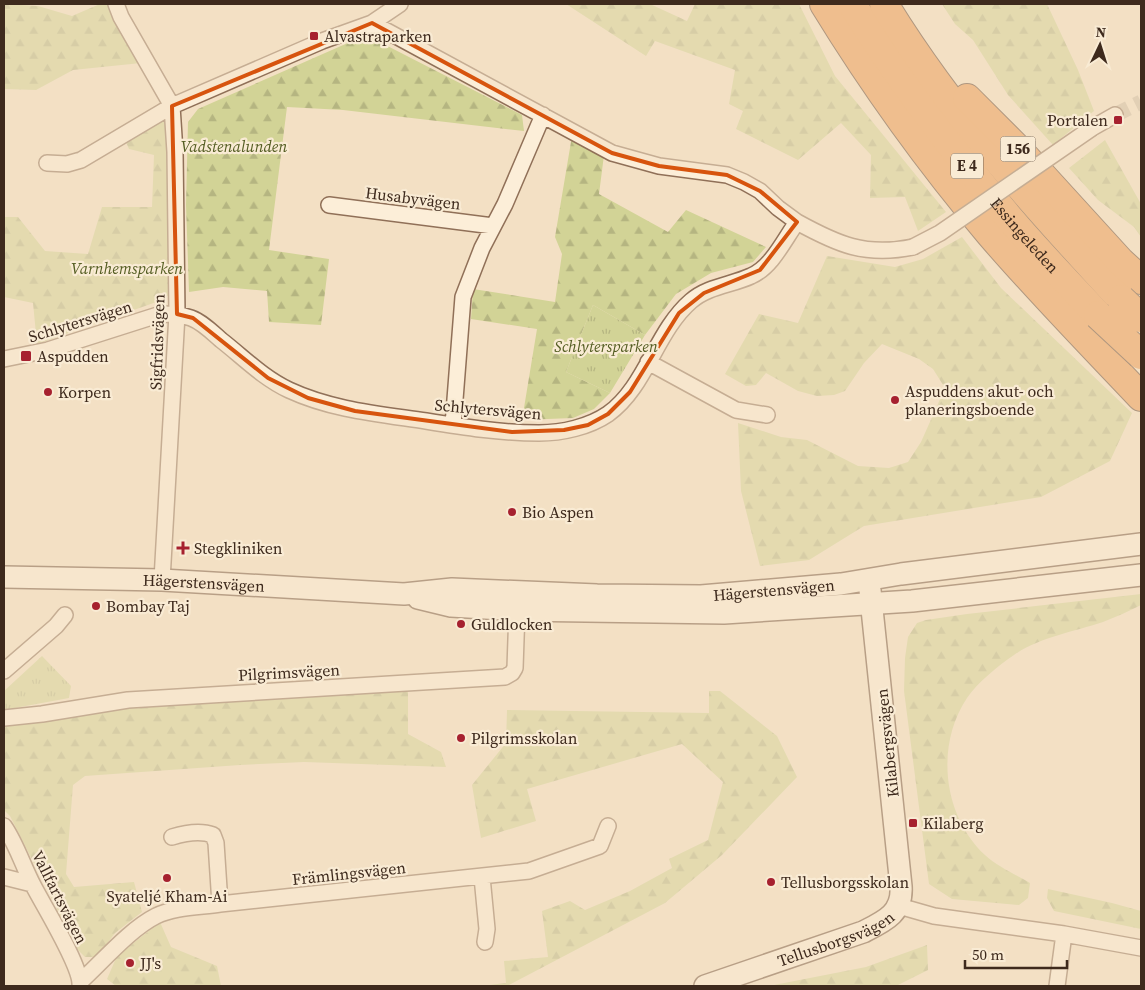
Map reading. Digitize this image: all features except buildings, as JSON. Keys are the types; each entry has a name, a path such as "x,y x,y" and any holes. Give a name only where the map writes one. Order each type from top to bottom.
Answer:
{"highway":[{"path":"824,4 893,108 983,226 1039,290 1141,398"},
{"name":"Essingeleden","path":"852,4 870,34 939,131 1012,222 1098,315 1141,355"},
{"name":"Essingeleden","path":"889,12 946,95 1002,167 1121,299 1141,318"},
{"name":"156","path":"889,12 1121,262 1141,280"}],"street":[{"path":"116,4 121,17 172,106"},
{"path":"46,164 67,164 81,160 172,106 322,41 372,23 400,4"},
{"path":"372,23 612,152 651,164 727,175 760,191 797,222 822,236 848,246 873,251 913,247 940,233 1092,128 1116,115"},
{"name":"Sigfridsvägen","path":"162,580 176,314 175,152 172,106"},
{"path":"452,425 463,297 482,248 505,204 543,115"},
{"name":"Husabyvägen","path":"329,205 493,226"},
{"name":"Schlytersvägen","path":"4,359 48,350 161,314 176,314 193,318 268,378 287,389 308,398 355,411 489,430 541,433 588,425 608,414 630,392 670,325 692,300 714,289 752,276 768,264 797,222"},
{"path":"648,362 736,410 767,415"},
{"name":"Hägerstensvägen","path":"724,604 901,574 1141,544"},
{"name":"Hägerstensvägen","path":"4,577 162,580 404,594 452,589 518,601 597,595 724,604 872,604 1141,575"},
{"name":"Kilabergsvägen","path":"869,580 902,896 899,906"},
{"name":"Pilgrimsvägen","path":"4,718 42,714 128,700 505,677 512,673 515,668 518,601"},
{"path":"4,671 56,626 65,615"},
{"name":"Vallfartsvägen","path":"4,826 32,884 72,958 80,984"},
{"name":"Främlingsvägen","path":"80,984 136,930 155,916 220,904 528,871 600,846 608,826"},
{"path":"172,837 205,832 213,835 216,843 220,904"},
{"path":"4,877 32,884"},
{"path":"482,877 487,929 485,942"},
{"name":"Tellusborgsvägen","path":"705,986 863,932 884,922 899,906 934,916 1064,934 1141,948"},
{"path":"1057,986 1064,934"}],"highlighted area":[{"path":"372,23 612,153 659,166 727,175 760,191 797,222 760,270 704,293 679,313 630,392 608,414 588,425 564,430 512,432 355,411 308,398 268,378 193,318 177,314 172,106"}],"green space":[{"path":"4,4 38,6 72,16 100,4 117,4 141,63 73,70 36,90 4,89"},
{"path":"566,4 650,4 687,21 695,4 799,4 835,76 946,212 918,231 905,197 870,198 871,155 841,123 798,160 736,129 743,111 729,104 735,70 655,41 646,56"},
{"path":"942,4 1047,4 1078,70 1094,111 1053,145 1008,95 973,40 955,24"},
{"name":"Vadstenalunden","path":"366,35 522,115 524,131 343,110 287,107 269,250 329,259 321,325 269,322 267,291 223,287 189,292 186,205 188,122 198,109"},
{"name":"Varnhemsparken","path":"163,119 168,133 169,294 165,299 37,344 33,303 4,297 4,217 18,217 45,251 88,254 102,207 152,207 154,155 129,149 126,142"},
{"path":"572,136 604,155 599,194 668,232 686,210 766,247 753,262 711,273 676,294 645,335 593,305 566,372 610,393 594,409 573,418 522,420 537,329 471,319 473,289 555,302 562,254 555,237"},
{"path":"1105,140 1141,204 1141,237 1134,227 1098,200 1069,168"},
{"path":"962,237 1001,288 1132,413 1110,461 1041,497 864,526 809,560 760,566 741,491 738,423 781,437 807,440 858,466 889,468 908,462 921,442 945,388 933,369 919,359 882,344 864,363 845,391 834,395 817,396 798,391 766,373 756,385 746,386 725,374 759,314 798,323 827,256 895,267 923,259"},
{"name":"Schlytersparken","path":"593,305 645,335 610,393 566,372"},
{"path":"1141,594 1141,605 1103,622 1046,639 1014,655 977,686 967,698 957,717 950,737 948,758 948,780 952,801 960,821 971,839 985,855 1001,867 1030,883 1028,898 1019,905 952,899 929,884 904,691 908,637 917,623 967,614"},
{"path":"42,656 71,686 69,698 4,710 4,691"},
{"path":"408,689 408,734 441,752 446,767 304,762 240,765 85,776 73,785 66,874 74,887 134,882 142,912 115,933 103,949 94,957 85,957 77,949 10,816 4,810 4,723 32,723 143,705"},
{"path":"709,691 720,691 777,736 797,777 722,855 665,903 507,986 481,986 506,983 504,961 548,957 542,911 570,901 585,910 630,891 672,868 669,859 708,840 723,782 682,744 527,789 536,821 481,838 472,785 506,743 507,710 709,713"},
{"path":"1048,889 1141,911 1141,929 1054,911 1047,898"},
{"path":"160,922 171,947 217,966 221,986 116,986 107,979 117,956"},
{"path":"927,945 928,970 896,986 769,986 866,967"}],"tunnel":[{"path":"1115,115 1141,102"}],"place":[{"name":"Alvastraparken","path":"314,36"},
{"name":"Portalen","path":"1118,120"},
{"name":"Aspudden","path":"26,356"},
{"name":"Korpen","path":"48,392"},
{"name":"Aspuddens akut- och planeringsboende","path":"895,400"},
{"name":"Bio Aspen","path":"512,512"},
{"name":"Stegkliniken","path":"183,548"},
{"name":"Bombay Taj","path":"96,606"},
{"name":"Guldlocken","path":"461,624"},
{"name":"Pilgrimsskolan","path":"461,738"},
{"name":"Kilaberg","path":"913,823"},
{"name":"Syateljé Kham-Ai","path":"167,878"},
{"name":"Tellusborgsskolan","path":"771,882"},
{"name":"JJ's","path":"130,963"}]}
